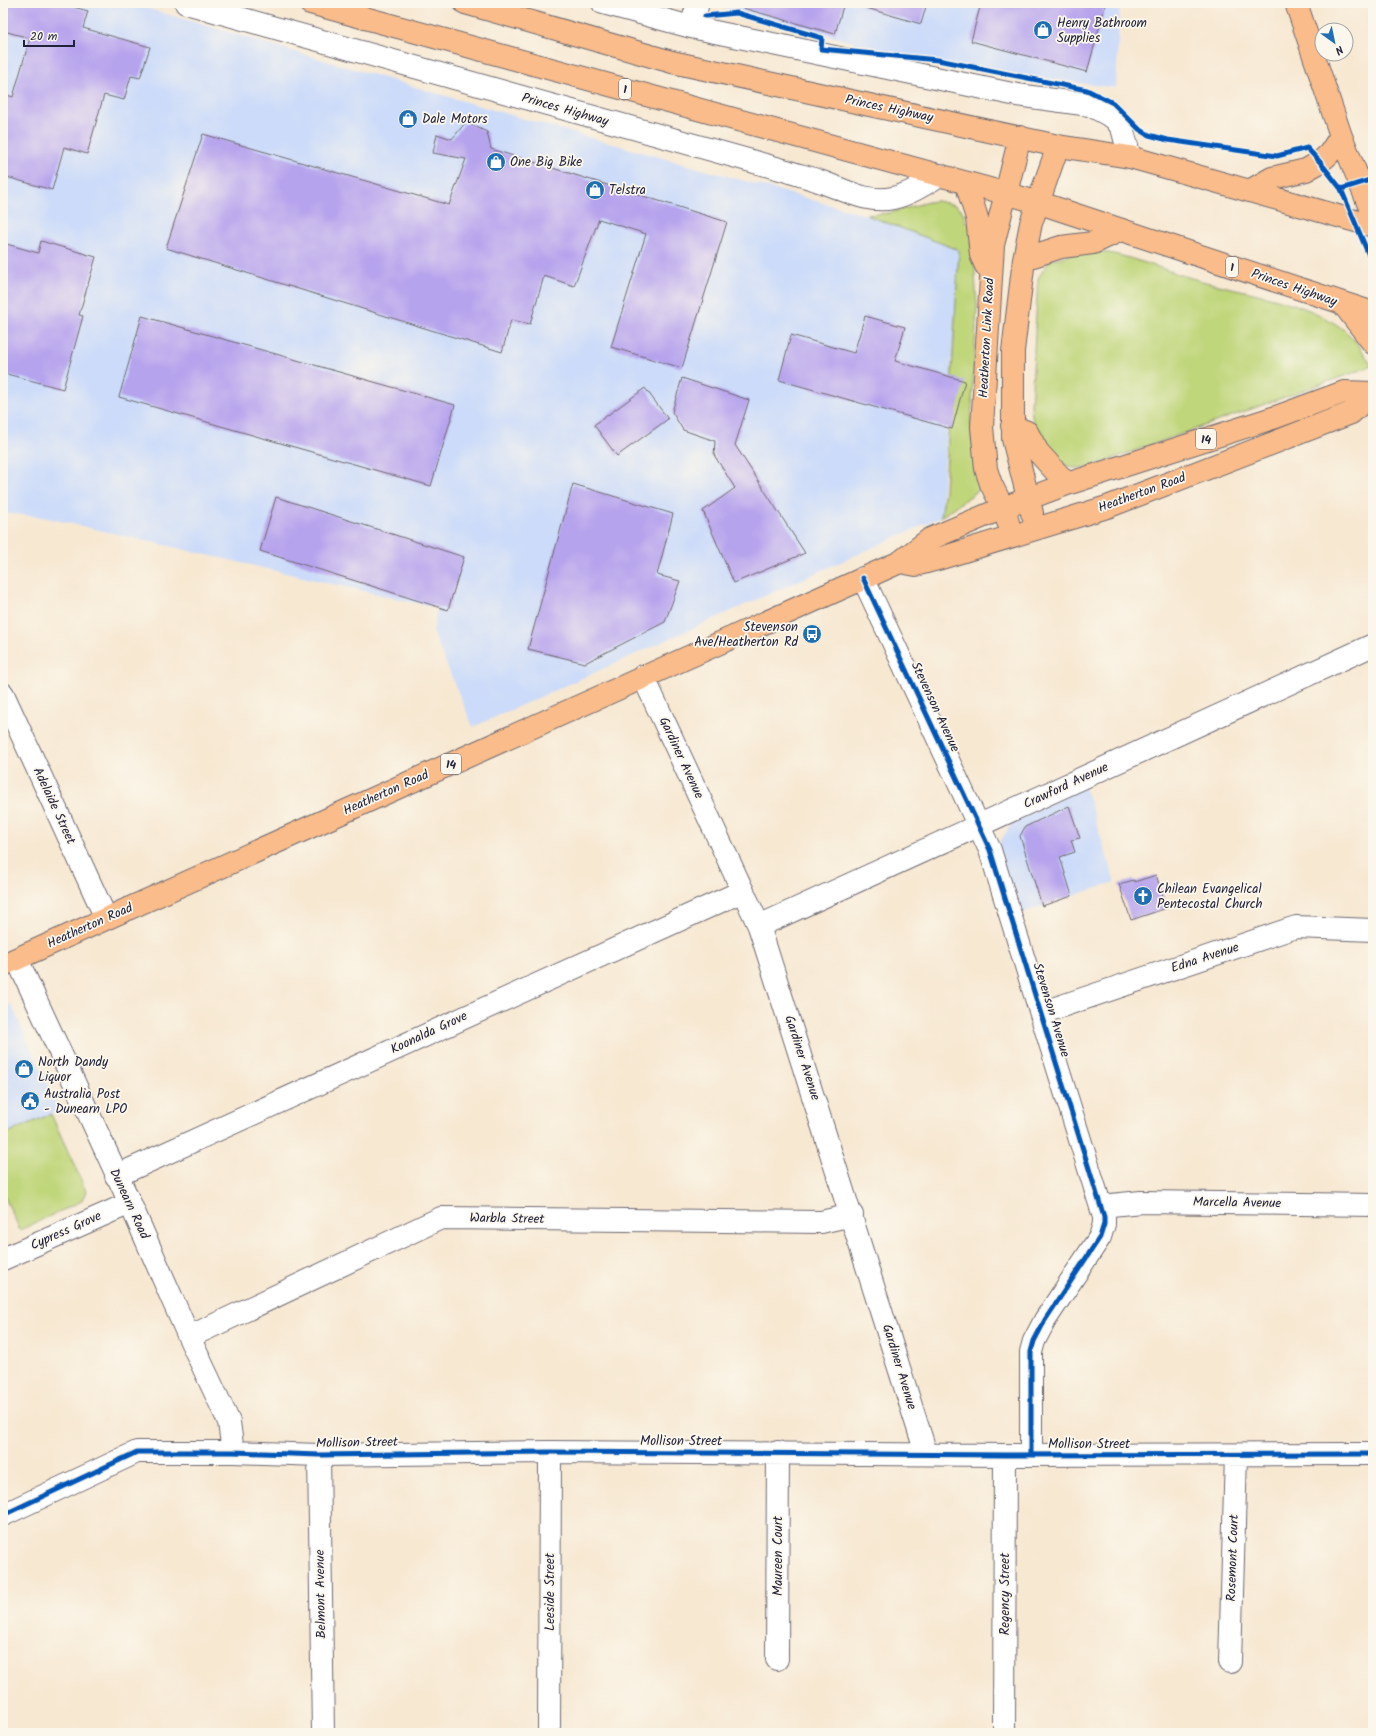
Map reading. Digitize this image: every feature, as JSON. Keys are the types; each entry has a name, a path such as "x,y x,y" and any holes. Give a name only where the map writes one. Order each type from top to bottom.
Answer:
{"main road":[{"name":"Princes Highway","path":"310,3 1037,202 1373,314"},
{"name":"Princes Highway","path":"465,3 672,62 1058,146 1130,157 1251,190 1373,226"},
{"path":"1296,3 1341,136 1373,215"},
{"path":"1251,190 1272,178 1306,170 1320,162 1330,154 1341,136"},
{"name":"Heatherton Link Road","path":"1012,537 1003,508 991,484 986,468 982,427 988,349 990,276 993,245 1020,137"},
{"name":"Heatherton Link Road","path":"1036,530 1016,456 1012,426 1013,351 1024,259 1037,202 1058,146"},
{"path":"966,183 977,218 981,254 990,276"},
{"path":"1024,259 1061,247 1093,244 1121,230"},
{"path":"1344,305 1373,343"},
{"name":"Heatherton Road","path":"10,962 643,676 900,562 930,539 1003,508 1067,484 1276,417 1344,392 1373,393"},
{"name":"Heatherton Road","path":"900,562 916,565 1036,530 1114,504 1350,413 1373,393"},
{"path":"1012,426 1027,432 1038,452 1067,484"}],"street":[{"name":"Princes Highway","path":"186,3 810,178 860,197 880,200 893,198 910,192 940,175"},
{"path":"604,3 690,27 1017,95 1090,105 1114,118 1122,128 1130,157"},
{"path":"690,27 698,3"},
{"name":"Stevenson Avenue","path":"863,578 990,850 1101,1206 1104,1224 1100,1237 1045,1320 1034,1341 1031,1352 1031,1455"},
{"name":"Crawford Avenue","path":"760,926 1373,645"},
{"name":"Gardiner Avenue","path":"643,676 760,926 926,1453"},
{"name":"Adelaide Street","path":"3,694 106,918"},
{"name":"Koonalda Grove","path":"116,1176 743,891"},
{"name":"Edna Avenue","path":"1041,1013 1296,927 1373,930"},
{"name":"Dunearn Road","path":"10,962 130,1203 189,1337 229,1422 233,1452"},
{"name":"Marcella Avenue","path":"1101,1206 1140,1202 1373,1205"},
{"name":"Cypress Grove","path":"3,1259 130,1203"},
{"name":"Warbla Street","path":"189,1337 441,1218 821,1222 852,1215"},
{"name":"Mollison Street","path":"3,1515 137,1452 233,1452 319,1455 550,1452 778,1452 1005,1455 1373,1454"},
{"name":"Leeside Street","path":"549,1733 550,1452"},
{"name":"Maureen Court","path":"777,1659 778,1452"},
{"name":"Belmont Avenue","path":"319,1455 323,1733"},
{"name":"Regency Street","path":"1004,1733 1005,1455"},
{"name":"Rosemont Court","path":"1230,1662 1236,1455"}],"shaded area":[{"path":"3,3 129,3 535,122 866,215 959,250 941,517 473,727 433,633 437,608 43,517 3,513"},
{"path":"703,3 1120,3 1116,88 932,63"},
{"path":"1085,787 1115,882 1018,914 997,847 1012,822"},
{"path":"11,1004 59,1110 3,1135 3,1008"}],"green space":[{"path":"937,201 956,206 963,212 965,222 972,222 977,307 971,423 973,447 980,474 979,490 941,517 945,490 959,250 866,215 889,213 928,202"},
{"path":"1090,250 1118,255 1198,280 1274,298 1311,311 1328,319 1344,330 1360,347 1372,366 1089,467 1074,468 1056,461 1033,425 1031,406 1038,278 1050,260"},
{"path":"51,1114 86,1191 82,1201 20,1230 3,1193 3,1135"}],"building":[{"path":"3,3 59,3 88,11 83,28 150,47 140,78 131,76 124,100 104,95 87,154 64,147 52,190 3,176 3,110 7,95 13,97 30,38 3,31"},
{"path":"740,3 844,3 835,34 739,7"},
{"path":"864,3 927,3 921,24 863,7"},
{"path":"981,3 1106,3 1087,72 971,41"},
{"path":"466,122 487,132 491,149 727,222 682,368 611,347 646,234 599,219 574,286 544,276 530,324 511,320 502,352 166,248 203,134 449,205 466,159 433,153 437,134 452,139"},
{"path":"41,241 96,257 79,315 83,316 63,389 3,373 3,243 38,253"},
{"path":"142,316 455,405 431,486 119,397"},
{"path":"865,316 905,327 895,361 965,381 952,429 779,380 791,335 854,353"},
{"path":"682,378 749,400 735,445 805,553 734,583 703,511 735,488 714,455 715,441 683,430 672,412"},
{"path":"645,388 668,419 617,456 594,425"},
{"path":"573,484 673,514 657,575 680,581 665,622 585,663 528,649"},
{"path":"276,497 464,557 448,610 260,551"},
{"path":"1069,806 1080,838 1071,840 1075,852 1060,857 1072,896 1042,906 1020,836 1025,827"},
{"name":"Chilean Evangelical Pentecostal Church","path":"1156,875 1167,908 1131,920 1119,884 1134,880 1134,882"}],"cycle path":[{"path":"705,16 737,13 822,38 821,49 938,60 1087,90 1113,103 1139,129 1149,135 1168,140 1277,156 1307,148 1341,189 1373,179"},
{"path":"1341,189 1373,265"},
{"path":"863,578 990,850 1104,1217 1104,1224 1100,1237 1045,1320 1034,1341 1031,1352 1031,1455"},
{"path":"3,1515 137,1452 233,1452 319,1455 550,1452 1005,1455 1373,1454"}],"place":[{"name":"Henry Bathroom Supplies","path":"1043,30"},
{"name":"Dale Motors","path":"408,119"},
{"name":"One Big Bike","path":"496,162"},
{"name":"Telstra","path":"595,190"},
{"name":"Stevenson Ave/Heatherton Rd","path":"812,634"},
{"name":"Chilean Evangelical Pentecostal Church","path":"1143,896"},
{"name":"North Dandy Liquor","path":"24,1069"},
{"name":"Australia Post - Dunearn LPO","path":"30,1101"}]}
